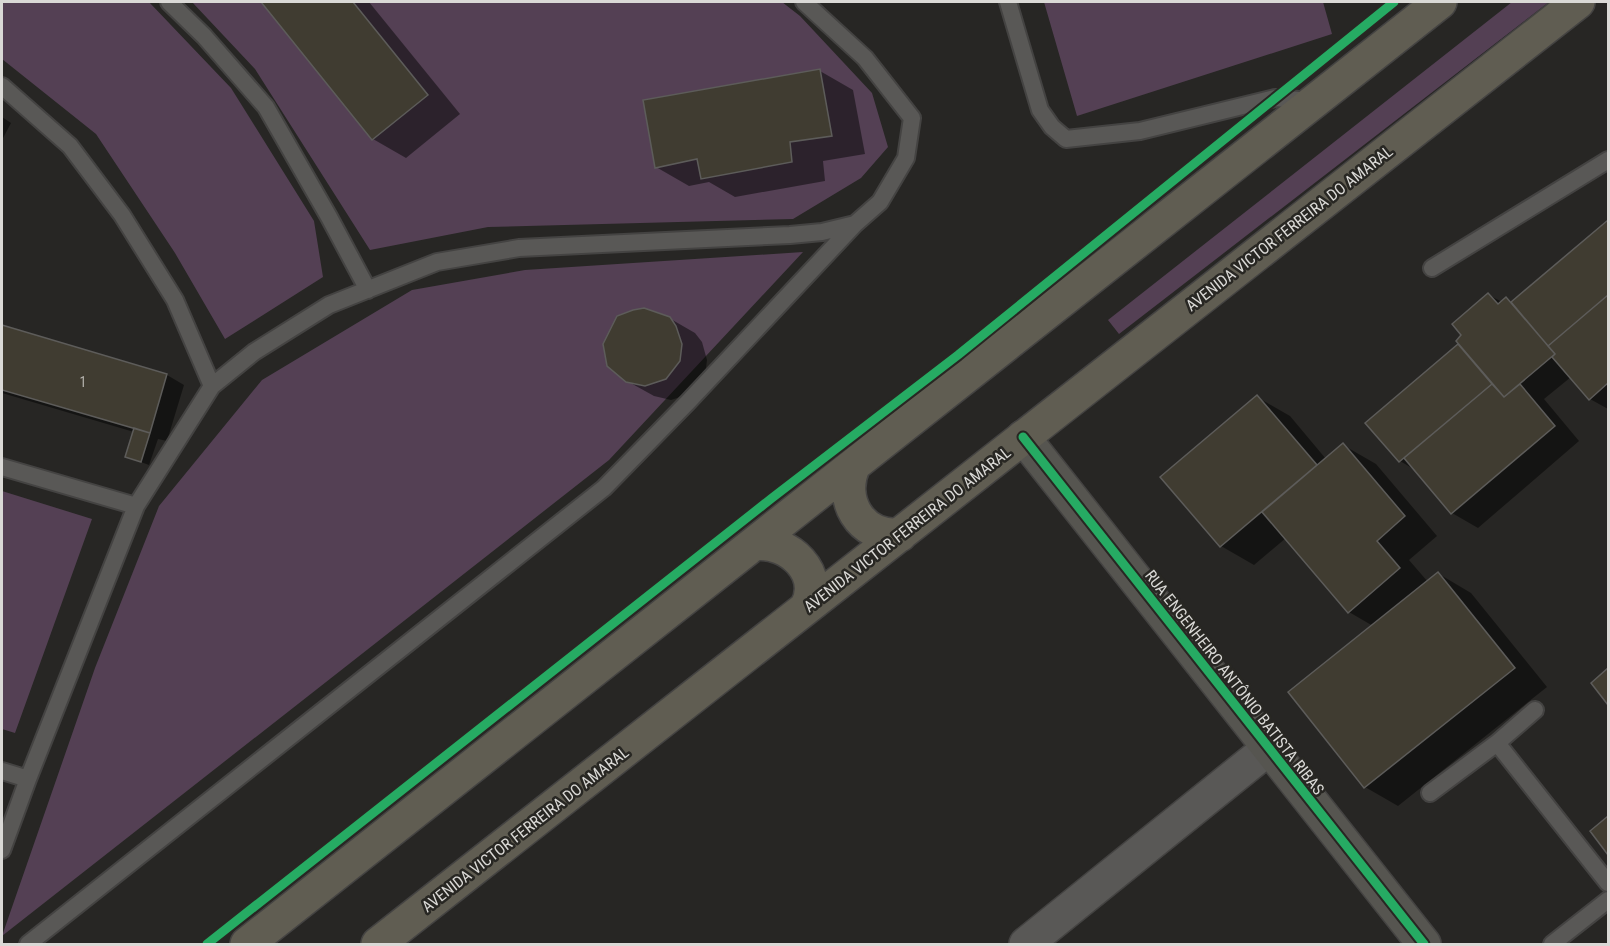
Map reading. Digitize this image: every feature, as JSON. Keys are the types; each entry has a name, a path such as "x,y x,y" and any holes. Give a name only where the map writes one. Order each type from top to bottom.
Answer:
{"highway":[{"path":"247,945 1440,2"},
{"name":"AVENIDA VICTOR FERREIRA DO AMARAL","path":"378,945 1578,2"},
{"path":"854,465 849,474 848,490 849,500 855,514 874,531 900,535"},
{"path":"754,544 770,543 781,546 802,562 807,572 810,588 810,599 806,608"}],"street":[{"name":"RUA ENGENHEIRO ANTÔNIO BATISTA RIBAS","path":"1023,437 1424,945"},
{"path":"1026,945 1269,748"}],"lane":[{"path":"169,2 204,36 266,107 368,290"},
{"path":"28,945 604,488 855,224 880,202 906,158 912,118 865,58 804,2"},
{"path":"1008,2 1040,110 1052,127 1066,139 1140,130 1275,98 1314,101"},
{"path":"2,86 70,146 122,215 175,300 212,386"},
{"path":"1432,268 1608,160"},
{"path":"2,850 27,779 136,506 212,386 254,352 329,305 437,262 519,248 790,235 822,232 855,224"},
{"path":"2,467 136,506"},
{"path":"1430,793 1497,743 1535,710"},
{"path":"1497,743 1608,883"},
{"path":"2,771 27,779"},
{"path":"1552,945 1608,900"}],"shaded area":[{"path":"2,2 149,2 231,88 314,221 323,277 225,339 175,253 96,134 2,59"},
{"path":"192,2 782,2 800,16 872,93 888,147 861,178 793,219 488,227 370,250 255,69"},
{"path":"1044,2 1323,2 1332,34 1077,116"},
{"path":"1512,2 1549,2 1119,334 1108,320"},
{"path":"803,252 609,460 2,936 95,668 159,506 262,380 412,290 525,270"},
{"path":"2,491 92,519 15,733 2,729"}],"building":[{"path":"261,2 353,2 428,95 372,140"},
{"path":"820,69 832,136 790,142 792,162 701,179 697,159 655,168 643,100"},
{"path":"1608,220 1608,295 1548,346 1511,302"},
{"path":"1488,293 1498,304 1506,297 1555,354 1504,397 1456,341 1461,335 1452,324"},
{"path":"1608,295 1608,383 1589,400 1552,357 1555,354 1548,346"},
{"path":"644,308 670,317 676,326 682,344 680,361 666,379 645,386 626,382 607,366 603,344 617,316"},
{"path":"2,325 167,374 150,433 2,390"},
{"path":"1458,344 1492,384 1399,462 1365,423"},
{"path":"1492,384 1504,397 1520,384 1555,426 1451,514 1404,458"},
{"path":"1257,395 1317,465 1220,547 1160,477"},
{"path":"134,428 150,433 141,462 125,457"},
{"path":"1343,443 1405,516 1377,541 1400,568 1348,613 1262,512"},
{"path":"1438,572 1515,668 1364,788 1288,692"},
{"path":"1608,668 1608,705 1591,683"},
{"path":"1608,816 1608,855 1590,831"}],"cycle path":[{"path":"207,944 772,498 958,355 1394,2"},
{"path":"1023,437 1424,944"}]}
